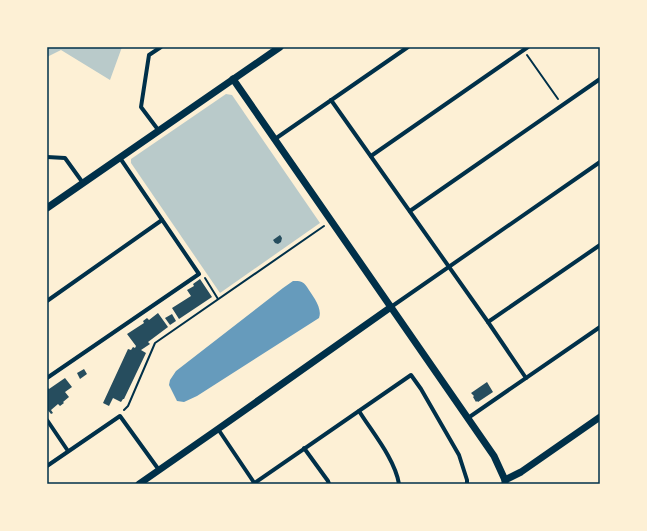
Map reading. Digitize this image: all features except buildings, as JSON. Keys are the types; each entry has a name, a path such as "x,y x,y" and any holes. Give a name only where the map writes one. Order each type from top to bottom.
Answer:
{"street":[{"path":"159,131 141,107 149,55 161,47"},
{"path":"47,208 280,47"},
{"path":"275,139 408,47"},
{"path":"371,156 528,47"},
{"path":"233,79 494,456 505,482 600,417"},
{"path":"410,211 600,79"},
{"path":"331,100 526,378"},
{"path":"47,157 65,158 83,184"},
{"path":"47,378 199,274 120,158"},
{"path":"139,484 600,162"},
{"path":"47,301 162,220"},
{"path":"488,322 600,245"},
{"path":"468,418 600,327"},
{"path":"218,429 254,484 411,374 459,455 467,484"},
{"path":"358,411 392,464 399,484"},
{"path":"47,466 120,416 159,470"},
{"path":"47,420 68,451"},
{"path":"304,448 329,484"}],"path":[{"path":"524,50 562,105"},
{"path":"120,416 128,406 155,343 331,221"},
{"path":"199,274 204,277 218,299"}],"shaded area":[{"path":"47,47 122,47 110,80 61,50 47,57"},
{"path":"226,94 232,95 320,223 220,293 131,163 131,159"}],"water":[{"path":"293,281 301,282 307,287 320,310 319,318 197,396 184,402 177,401 169,385 170,380 176,371"}]}
